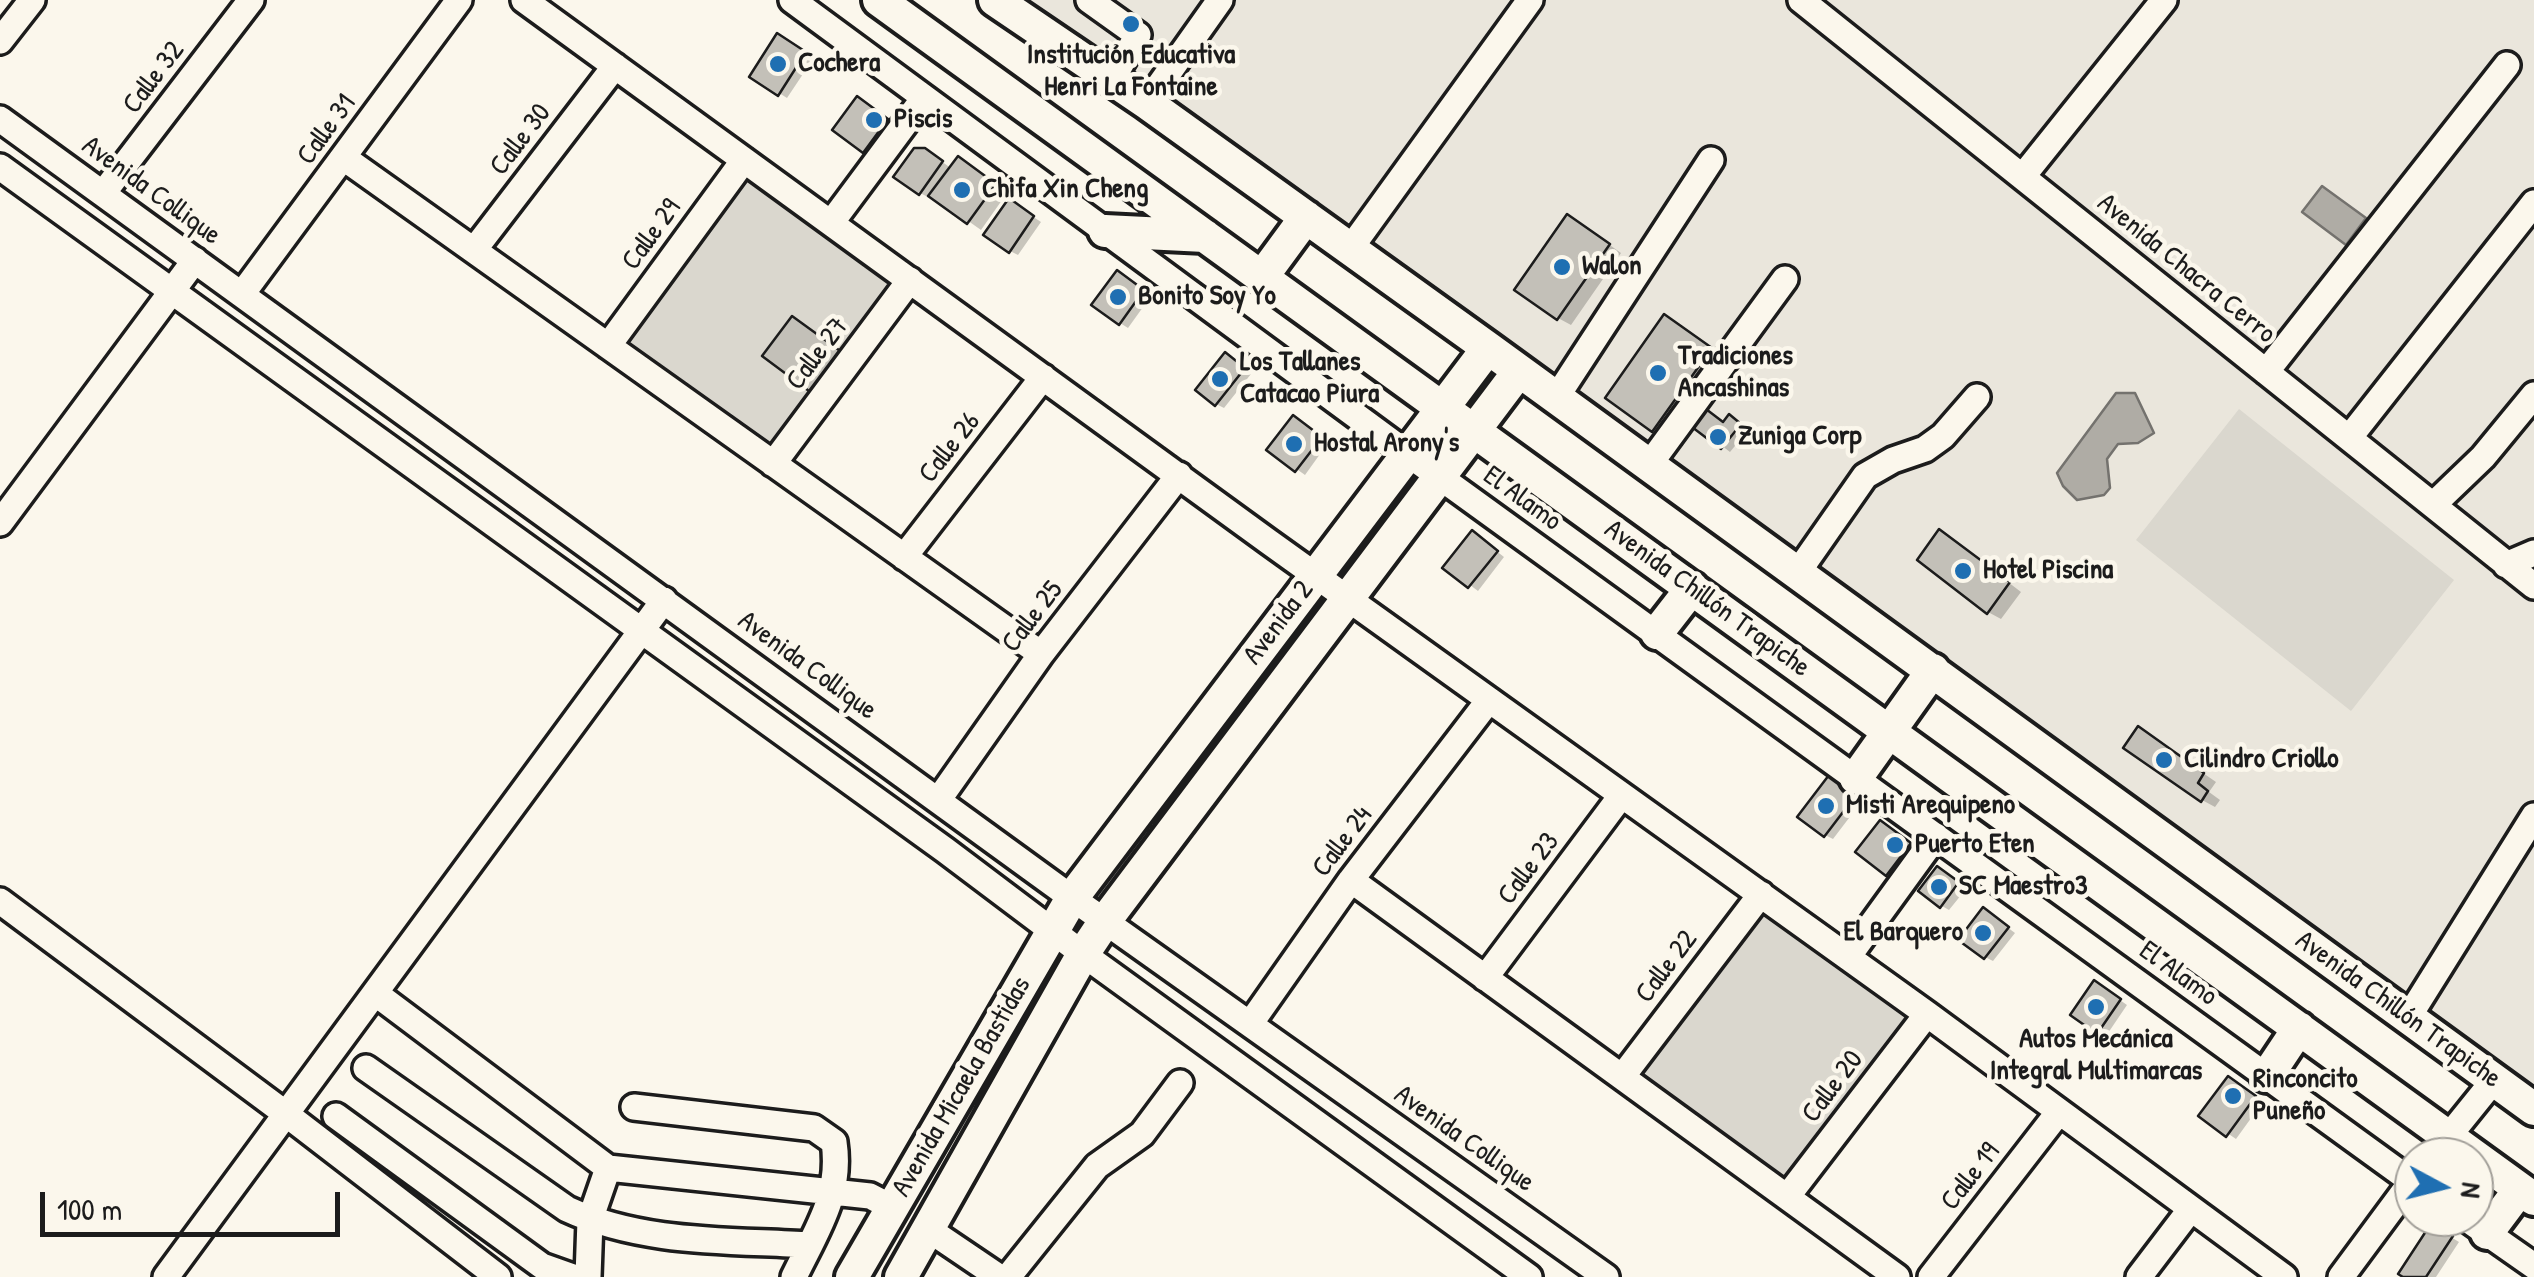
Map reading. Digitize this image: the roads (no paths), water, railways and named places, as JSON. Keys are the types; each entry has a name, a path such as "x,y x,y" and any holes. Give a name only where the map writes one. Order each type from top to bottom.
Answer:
{"main road":[{"name":"Avenida Chillón Trapiche","path":"879,0 2448,1137"},
{"name":"Avenida Chillón Trapiche","path":"995,0 1147,103 1488,348 2534,1109"},
{"path":"1262,277 1306,218"},
{"path":"1105,231 1205,236"},
{"name":"Avenida 2","path":"1072,898 1488,348"},
{"name":"Avenida 2","path":"1106,920 1519,371"},
{"path":"1657,634 1692,588"},
{"path":"1856,778 1933,670"},
{"name":"Avenida Micaela Bastidas","path":"852,1277 1072,898"},
{"name":"Avenida Micaela Bastidas","path":"901,1277 1083,954 1106,920"},
{"path":"994,1032 1005,1026 1022,1028 1030,1047"},
{"path":"2267,1076 2299,1028"},
{"name":"Avenida Chillón Trapiche","path":"2494,1170 2527,1194"},
{"path":"2494,1214 2527,1194"},
{"path":"893,1208 928,1230"}],"street":[{"path":"0,41 32,0"},
{"name":"Calle 32","path":"104,192 251,0"},
{"name":"Calle 31","path":"242,294 459,0"},
{"path":"524,0 1927,1014 2284,1277"},
{"name":"El Alamo","path":"792,0 1408,454 2394,1168"},
{"path":"1088,0 1138,35 1112,81"},
{"path":"1147,103 1220,0"},
{"path":"1350,249 1530,0"},
{"name":"Avenida Chacra Cerro","path":"1800,0 2534,586"},
{"path":"2022,176 2164,0"},
{"path":"2266,372 2507,65"},
{"name":"Calle 30","path":"474,250 615,66"},
{"path":"832,223 924,98"},
{"name":"Avenida Collique","path":"0,119 1072,898 1597,1272"},
{"path":"344,158 1041,654"},
{"name":"Calle 29","path":"608,346 744,160"},
{"path":"1556,398 1711,160"},
{"path":"0,168 1529,1277"},
{"path":"2349,438 2534,203"},
{"path":"0,523 196,260"},
{"path":"1649,465 1785,279"},
{"name":"Calle 27","path":"773,464 910,280"},
{"name":"Calle 26","path":"904,557 1043,377"},
{"path":"2432,506 2484,457 2534,395"},
{"path":"1798,572 1864,476 1925,449 1943,436 1977,398"},
{"name":"Calle 25","path":"939,798 1041,654 1179,475"},
{"path":"2506,565 2534,553"},
{"path":"166,1277 664,600"},
{"name":"Calle 24","path":"1250,1024 1351,880 1489,700"},
{"name":"Calle 23","path":"1485,978 1621,796"},
{"path":"2408,1018 2534,816"},
{"path":"1848,957 1936,836"},
{"path":"1351,880 1897,1277"},
{"name":"Calle 22","path":"1622,1077 1761,894"},
{"path":"0,901 498,1277"},
{"path":"375,993 608,1168 870,1196 893,1208"},
{"name":"Calle 20","path":"1787,1197 1927,1014"},
{"path":"366,1068 567,1209 590,1220 640,1234 810,1245"},
{"path":"2448,1137 2494,1080"},
{"path":"1008,1277 1098,1166 1142,1134 1180,1083"},
{"path":"634,1107 814,1128 834,1142 838,1166 834,1194 794,1277"},
{"name":"Calle 19","path":"1932,1277 2058,1113"},
{"path":"336,1116 542,1266 573,1277"},
{"path":"588,1277 590,1220 608,1168"},
{"path":"2341,1277 2394,1207"},
{"path":"2140,1277 2190,1210"},
{"path":"928,1230 1000,1277"},
{"path":"2492,1237 2534,1266"}],"place":[{"name":"Institución Educativa Henri La Fontaine","path":"1131,24"},
{"name":"Cochera","path":"778,64"},
{"name":"Piscis","path":"874,120"},
{"name":"Chifa Xin Cheng","path":"962,190"},
{"name":"Walon","path":"1562,267"},
{"name":"Bonito Soy Yo","path":"1118,297"},
{"name":"Tradiciones Ancashinas","path":"1658,373"},
{"name":"Los Tallanes Catacao Piura","path":"1220,379"},
{"name":"Zuniga Corp","path":"1718,437"},
{"name":"Hostal Arony's","path":"1294,444"},
{"name":"Hotel Piscina","path":"1963,571"},
{"name":"Cilindro Criollo","path":"2164,760"},
{"name":"Misti Arequipeno","path":"1826,806"},
{"name":"Puerto Eten","path":"1895,845"},
{"name":"SC Maestro3","path":"1939,887"},
{"name":"El Barquero","path":"1983,933"},
{"name":"Autos Mecánica Integral Multimarcas","path":"2096,1007"},
{"name":"Rinconcito Puneño","path":"2233,1096"}]}
